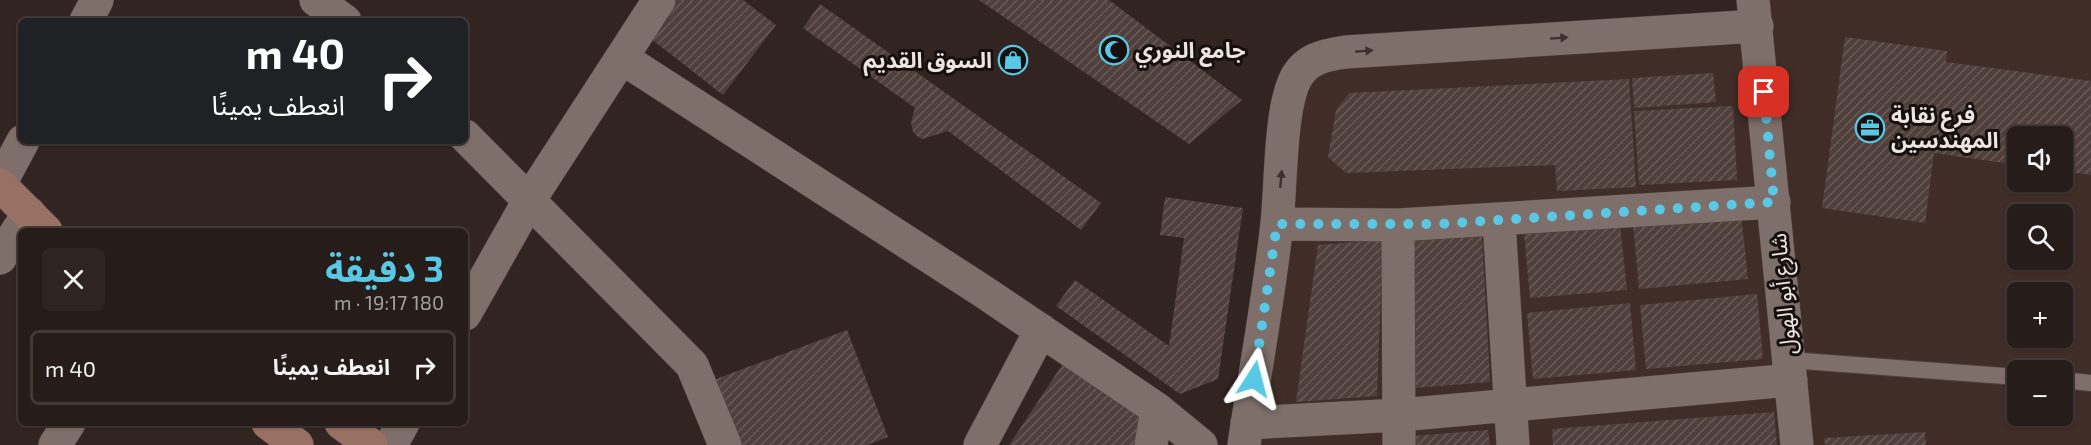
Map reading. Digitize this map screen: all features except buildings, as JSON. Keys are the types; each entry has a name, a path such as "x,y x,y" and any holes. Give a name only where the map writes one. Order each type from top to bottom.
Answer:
{"main road":[{"path":"0,185 38,222"},
{"path":"272,426 297,445"},
{"path":"344,426 371,445"}],"street":[{"path":"88,18 97,0"},
{"path":"316,0 341,18"},
{"path":"468,309 530,199 659,0"},
{"path":"1755,13 1325,55 1307,62 1294,81 1288,101 1277,224 1246,434 1399,430 1510,405 1790,370"},
{"name":"شارع أبو الهول","path":"1755,13 1797,445"},
{"path":"622,58 1041,330 1157,410 1201,445"},
{"path":"468,139 692,365 725,445"},
{"path":"0,185 21,144"},
{"path":"1277,224 1398,225 1499,221 1774,202"},
{"path":"1499,221 1513,445"},
{"path":"1398,225 1399,430"},
{"path":"0,258 18,241"},
{"path":"980,445 1041,330"},
{"path":"1151,445 1157,410"},
{"path":"55,445 67,426"},
{"path":"391,445 401,426"}],"lane":[{"path":"1790,370 2007,377"},
{"path":"2073,381 2091,382"}],"shaded area":[{"path":"1753,0 2091,0 2091,445 1244,445 1307,62 1757,26"}],"place":[{"name":"جامع النوري","path":"1114,50"},
{"name":"السوق القديم","path":"1013,60"},
{"name":"فرع نقابة المهندسين","path":"1870,128"}],"route":[{"path":"1254,379 1277,224 1439,224 1774,202 1764,92"}]}
